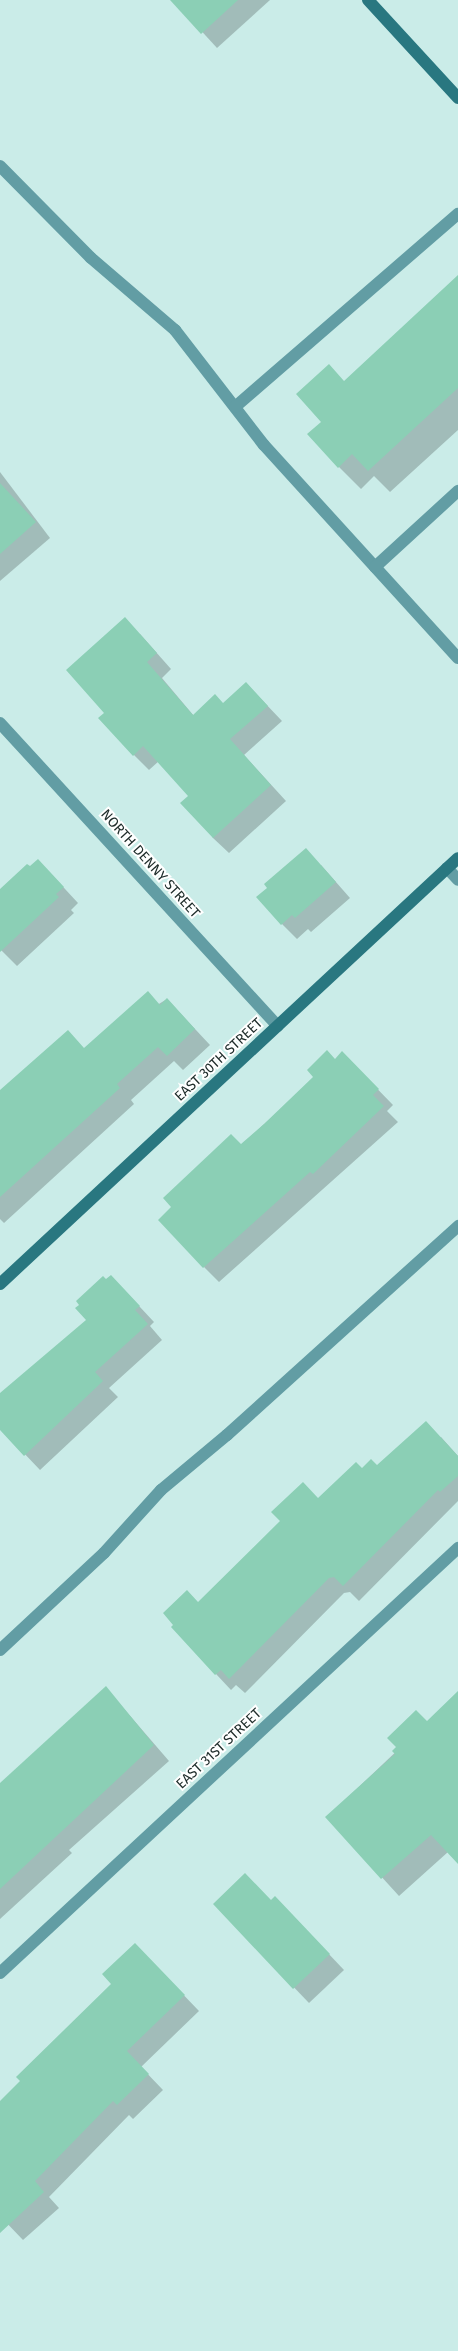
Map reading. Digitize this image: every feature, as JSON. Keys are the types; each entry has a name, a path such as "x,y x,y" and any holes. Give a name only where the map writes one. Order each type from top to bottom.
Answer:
{"main road":[{"path":"368,0 458,98"},
{"name":"EAST 30TH STREET","path":"1,1281 458,858"}],"street":[{"path":"0,166 91,258 175,330 264,445 458,658"},
{"path":"235,407 458,214"},
{"path":"375,567 458,491"},
{"name":"NORTH DENNY STREET","path":"0,723 278,1026"},
{"path":"447,868 458,880"},
{"path":"0,1650 104,1553 161,1490 227,1435 458,1226"},
{"name":"EAST 31ST STREET","path":"0,1972 458,1548"}],"building":[{"path":"170,0 238,0 201,34"},
{"path":"458,275 458,388 368,471 352,454 338,468 307,434 321,422 296,394 329,364 344,381"},
{"path":"0,483 36,522 0,554"},
{"path":"125,617 157,653 147,662 193,715 215,694 223,703 246,682 268,706 230,739 271,785 213,838 180,803 188,796 143,746 133,756 98,718 104,713 66,670"},
{"path":"306,848 336,882 295,918 292,915 281,925 256,897 267,888 264,884"},
{"path":"38,859 64,887 56,894 59,897 0,952 0,889 27,864 30,866"},
{"path":"148,991 160,1005 167,998 195,1029 167,1056 158,1047 117,1084 120,1088 0,1197 0,1090 68,1030 84,1048"},
{"path":"327,1050 335,1059 342,1051 379,1089 373,1095 384,1106 313,1174 310,1172 203,1268 158,1220 171,1207 163,1198 231,1134 241,1144 264,1124 313,1077 307,1070"},
{"path":"111,1275 140,1306 135,1310 148,1324 95,1372 103,1381 24,1456 0,1430 0,1393 86,1320 75,1308 79,1305 76,1301 103,1276 106,1279"},
{"path":"426,1421 458,1456 458,1476 440,1492 438,1490 343,1586 334,1577 329,1578 229,1679 221,1670 215,1675 171,1627 173,1625 163,1613 187,1590 198,1602 280,1521 271,1512 303,1482 318,1498 356,1462 362,1468 371,1459 377,1465"},
{"path":"106,1686 154,1745 0,1889 0,1783"},
{"path":"458,1691 458,1864 431,1835 381,1879 325,1817 395,1754 392,1751 396,1747 387,1738 416,1710 427,1721"},
{"path":"245,1873 271,1900 275,1896 330,1954 293,1989 213,1904"},
{"path":"135,1943 185,1995 127,2051 149,2074 117,2105 113,2101 35,2181 44,2192 0,2233 0,2101 20,2081 16,2077 111,1984 102,1974"}]}
